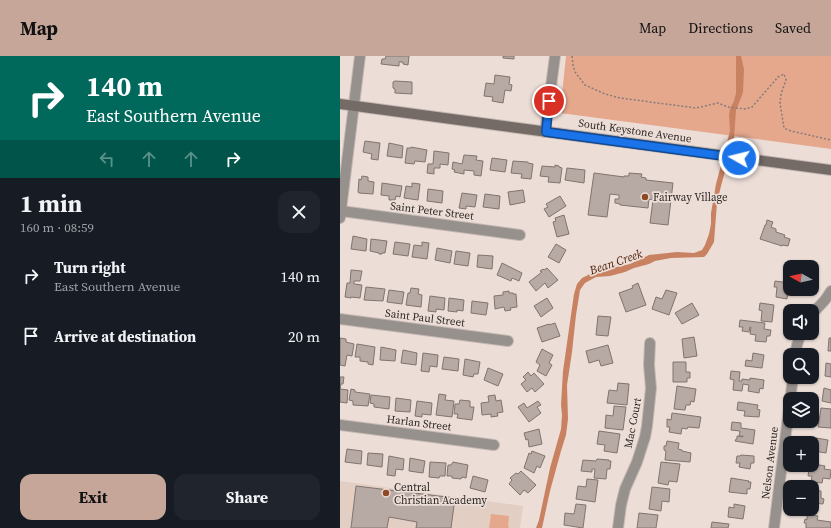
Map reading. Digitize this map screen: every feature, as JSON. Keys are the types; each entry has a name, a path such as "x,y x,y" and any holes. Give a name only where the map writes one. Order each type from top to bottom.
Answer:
{"main road":[{"name":"South Keystone Avenue","path":"340,104 831,170"}],"street":[{"path":"340,215 360,56"},
{"path":"546,132 555,56"},
{"name":"Saint Peter Street","path":"340,215 520,235"},
{"path":"819,306 831,291"},
{"name":"Saint Paul Street","path":"340,319 508,341"},
{"name":"Mac Court","path":"618,528 625,489 637,462 647,426 651,388 650,343"},
{"name":"Nelson Avenue","path":"774,528 792,384"},
{"name":"Harlan Street","path":"340,425 494,445"}],"path":[{"path":"572,56 575,72 585,85 605,94 620,98 696,108 718,103 728,107 745,109 752,107 778,77 784,74 786,80 781,94 780,103 784,128 831,140"}],"shaded area":[{"path":"566,56 831,56 831,149 560,113"},
{"name":"Bean Creek","path":"736,56 741,56 744,69 743,92 736,110 734,139 717,203 714,242 707,254 704,257 671,258 655,261 625,272 610,276 596,277 585,283 580,290 567,385 568,419 566,435 550,491 542,528 536,528 561,429 563,371 574,294 577,284 582,278 594,272 630,264 649,255 677,252 694,253 702,250 709,234 716,184 730,131 729,115 736,93"},
{"name":"Central Christian Academy","path":"340,481 523,506 520,528 340,528"},
{"path":"491,514 509,516 509,528 489,528"}],"building":[{"path":"386,56 409,56 408,65 403,64 403,62 399,62 399,66 381,64 382,59 385,59"},
{"path":"503,56 514,56 514,59 503,58"},
{"path":"495,75 510,77 509,84 512,85 511,91 505,90 503,103 492,101 493,97 484,96 486,83 494,84"},
{"path":"393,82 412,82 412,94 395,93"},
{"path":"365,141 380,143 378,160 371,159 372,154 363,152"},
{"path":"389,143 403,146 402,158 387,156"},
{"path":"411,147 427,150 425,162 415,161 414,164 405,163 407,148"},
{"path":"434,151 449,153 448,165 440,164 440,168 434,168 434,174 427,173 428,164 433,164"},
{"path":"464,155 477,156 476,160 483,161 481,176 474,175 474,171 464,170 464,174 454,172 455,170 452,169 453,162 462,164"},
{"path":"492,158 507,160 505,172 490,170"},
{"path":"513,161 528,162 533,164 531,179 521,178 522,174 511,173"},
{"path":"555,165 562,168 560,183 548,182 549,177 540,176 542,166 555,167"},
{"path":"567,168 585,170 584,183 565,180"},
{"name":"Fairway Village","path":"594,173 624,177 629,176 629,173 642,174 641,177 646,178 646,180 673,183 668,225 650,223 653,200 649,199 648,208 620,205 615,203 615,199 619,199 619,195 610,194 607,217 588,215"},
{"path":"362,176 368,177 368,181 374,182 373,194 358,192 359,179 361,180"},
{"path":"382,183 402,186 400,197 396,196 395,200 389,200 389,196 381,195"},
{"path":"412,183 420,184 418,200 404,198 406,186 412,187"},
{"path":"428,189 443,191 442,203 427,201"},
{"path":"523,190 525,202 510,205 508,192"},
{"path":"462,193 477,195 475,207 466,206 466,209 459,208"},
{"path":"485,194 500,196 499,209 483,207"},
{"path":"560,196 566,206 549,217 544,209 548,207 546,204"},
{"path":"564,215 569,234 557,237 553,222 556,221 555,218"},
{"path":"767,220 773,222 771,227 776,229 776,232 785,235 784,237 790,239 788,246 782,246 760,239"},
{"path":"353,236 367,239 366,251 351,249"},
{"path":"371,239 387,241 385,253 379,254 370,251"},
{"path":"395,242 410,244 408,256 393,254"},
{"path":"422,242 429,243 427,259 412,257 414,245 422,246"},
{"path":"556,244 566,250 559,263 548,257"},
{"path":"437,248 452,251 450,263 435,260"},
{"path":"456,251 470,253 468,266 454,264"},
{"path":"478,255 493,256 492,269 477,267"},
{"path":"502,263 522,273 519,281 512,278 511,281 497,275"},
{"path":"547,268 558,280 548,288 545,283 536,291 529,282 542,272 540,271"},
{"path":"351,270 362,271 360,281 354,281 354,284 362,285 360,298 345,297 347,283 350,283"},
{"path":"775,281 783,282 783,296 787,296 787,299 776,297 777,287 774,287"},
{"path":"638,283 646,305 626,312 619,293 633,288 632,286"},
{"path":"366,287 385,289 383,301 364,300"},
{"path":"411,288 419,289 418,294 422,295 421,307 406,305 408,293 410,293"},
{"path":"389,290 404,292 402,304 387,302"},
{"path":"666,290 677,293 669,315 652,309 656,297 662,299"},
{"path":"509,291 509,293 516,294 517,307 510,308 511,310 505,311 504,307 495,309 494,296 503,295 503,292"},
{"path":"430,296 445,298 444,310 436,309 436,312 428,311"},
{"path":"449,298 464,300 463,311 448,311"},
{"path":"547,298 553,308 541,317 534,306"},
{"path":"472,301 488,303 486,315 471,313"},
{"path":"692,303 699,315 682,324 675,313"},
{"path":"760,303 774,305 772,322 761,321 762,311 759,310"},
{"path":"598,316 611,317 608,336 596,335"},
{"path":"740,320 765,323 764,329 771,330 770,336 767,336 766,342 755,341 756,335 750,334 751,327 749,332 742,331 743,327 739,327"},
{"path":"555,323 560,336 542,342 537,328"},
{"path":"694,337 697,356 684,358 682,339"},
{"path":"340,338 346,339 346,342 354,344 352,356 347,355 345,366 340,365"},
{"path":"829,338 831,338 831,351 828,351"},
{"path":"357,344 375,347 373,365 368,364 368,362 360,361 360,357 355,357"},
{"path":"608,345 613,363 601,366 599,360 589,363 586,351"},
{"path":"381,347 396,350 395,361 380,360"},
{"path":"542,349 553,355 549,363 552,365 546,376 537,371 540,365 536,362"},
{"path":"403,350 417,353 416,365 401,363"},
{"path":"423,353 438,355 437,367 430,366 429,372 421,371"},
{"path":"753,353 764,355 762,368 745,366 746,360 752,361"},
{"path":"444,357 459,359 458,371 442,369"},
{"path":"465,359 480,362 478,374 474,374 473,377 463,375"},
{"path":"673,362 686,362 686,372 690,372 690,378 687,378 687,382 673,382"},
{"path":"826,363 831,364 831,377 825,376"},
{"path":"488,368 503,374 498,386 484,380"},
{"path":"731,371 740,372 739,381 742,381 742,379 750,380 750,378 764,380 763,389 760,388 759,393 748,391 749,385 743,384 742,391 733,390 734,380 730,379"},
{"path":"528,372 531,376 534,373 544,384 535,392 532,388 527,392 521,384 526,380 523,377"},
{"path":"340,377 344,377 343,384 341,384 340,389"},
{"path":"618,383 629,384 627,405 607,403 609,390 617,391"},
{"path":"677,386 696,389 694,402 691,401 690,405 686,405 685,410 674,409"},
{"path":"824,388 831,390 831,403 822,401"},
{"path":"340,389 348,390 347,403 340,402"},
{"path":"351,389 355,390 355,392 370,394 368,406 353,405 353,401 349,400"},
{"path":"439,394 446,395 445,400 454,401 452,417 436,415"},
{"path":"371,395 390,397 389,409 374,407 374,404 370,403"},
{"path":"495,395 496,401 501,400 503,412 497,413 498,416 491,417 491,414 482,415 481,403 489,402 488,396"},
{"path":"396,398 411,400 410,412 395,411"},
{"path":"460,400 470,401 470,407 474,407 472,420 457,418 458,414 454,414 455,404 459,404"},
{"path":"417,401 432,403 431,415 422,414 422,417 415,416"},
{"path":"538,401 541,405 537,407 541,413 529,422 518,407 524,403 527,408"},
{"path":"738,402 758,405 757,409 760,410 759,417 744,416 745,411 737,410"},
{"path":"614,406 626,407 623,430 605,428 606,415 613,416"},
{"path":"821,408 831,409 831,428 819,427"},
{"path":"672,413 701,417 699,428 682,428 681,434 669,432 670,427 667,427 667,419 671,420"},
{"path":"732,422 741,423 741,428 755,430 753,444 735,441 737,436 743,437 743,436 739,436 740,431 731,430"},
{"path":"539,429 542,444 529,447 528,439 526,440 524,433"},
{"path":"599,431 620,434 617,453 604,451 605,445 597,444"},
{"path":"819,438 828,440 826,453 819,452"},
{"path":"667,441 679,443 678,449 691,453 690,462 665,460 666,451 664,450 664,446 666,446"},
{"path":"347,449 362,451 361,464 345,462"},
{"path":"532,451 545,456 540,468 537,466 534,473 524,468 529,453 531,454"},
{"path":"368,453 383,454 382,467 367,465"},
{"path":"389,456 404,459 403,470 396,469 395,476 387,475"},
{"path":"737,456 754,456 754,463 751,463 750,469 739,467 740,463 736,463"},
{"path":"410,458 425,461 423,473 409,471"},
{"path":"597,459 611,461 610,469 607,469 606,479 594,478 595,469 592,469 592,472 581,471 583,460 596,461"},
{"path":"430,462 446,463 445,476 440,476 439,478 429,477"},
{"path":"453,462 468,465 466,478 462,477 461,479 447,476 448,465 451,465"},
{"path":"661,462 680,464 677,482 669,481 668,485 658,483"},
{"path":"819,465 825,466 824,469 831,470 830,479 823,478 822,483 819,483 819,480 811,480 812,476 808,476 809,472 819,472"},
{"path":"521,471 536,485 528,493 524,490 520,495 509,484 512,480 510,478"},
{"path":"473,476 488,480 485,492 470,488"},
{"path":"731,478 751,482 750,489 747,489 747,494 729,492"},
{"path":"587,479 598,480 595,502 576,499 578,486 586,487"},
{"path":"356,486 455,498 451,528 416,528 417,522 389,517 387,528 351,528"},
{"path":"652,487 670,489 669,502 662,501 661,511 649,509"},
{"path":"819,491 821,491 821,498 824,499 823,504 819,504"},
{"path":"576,504 586,505 583,528 564,525 565,513 574,514"},
{"path":"734,504 745,506 743,519 728,517 729,507 734,508"},
{"path":"639,513 658,515 656,528 637,528"},
{"path":"807,516 818,516 817,520 831,522 831,528 806,528 806,523 804,523 805,519 807,520"},
{"path":"712,522 729,524 728,528 711,528"}],"place":[{"name":"Fairway Village","path":"645,197"},
{"name":"Central Christian Academy","path":"386,493"}],"route":[{"path":"549,101 546,132 739,158"}]}
